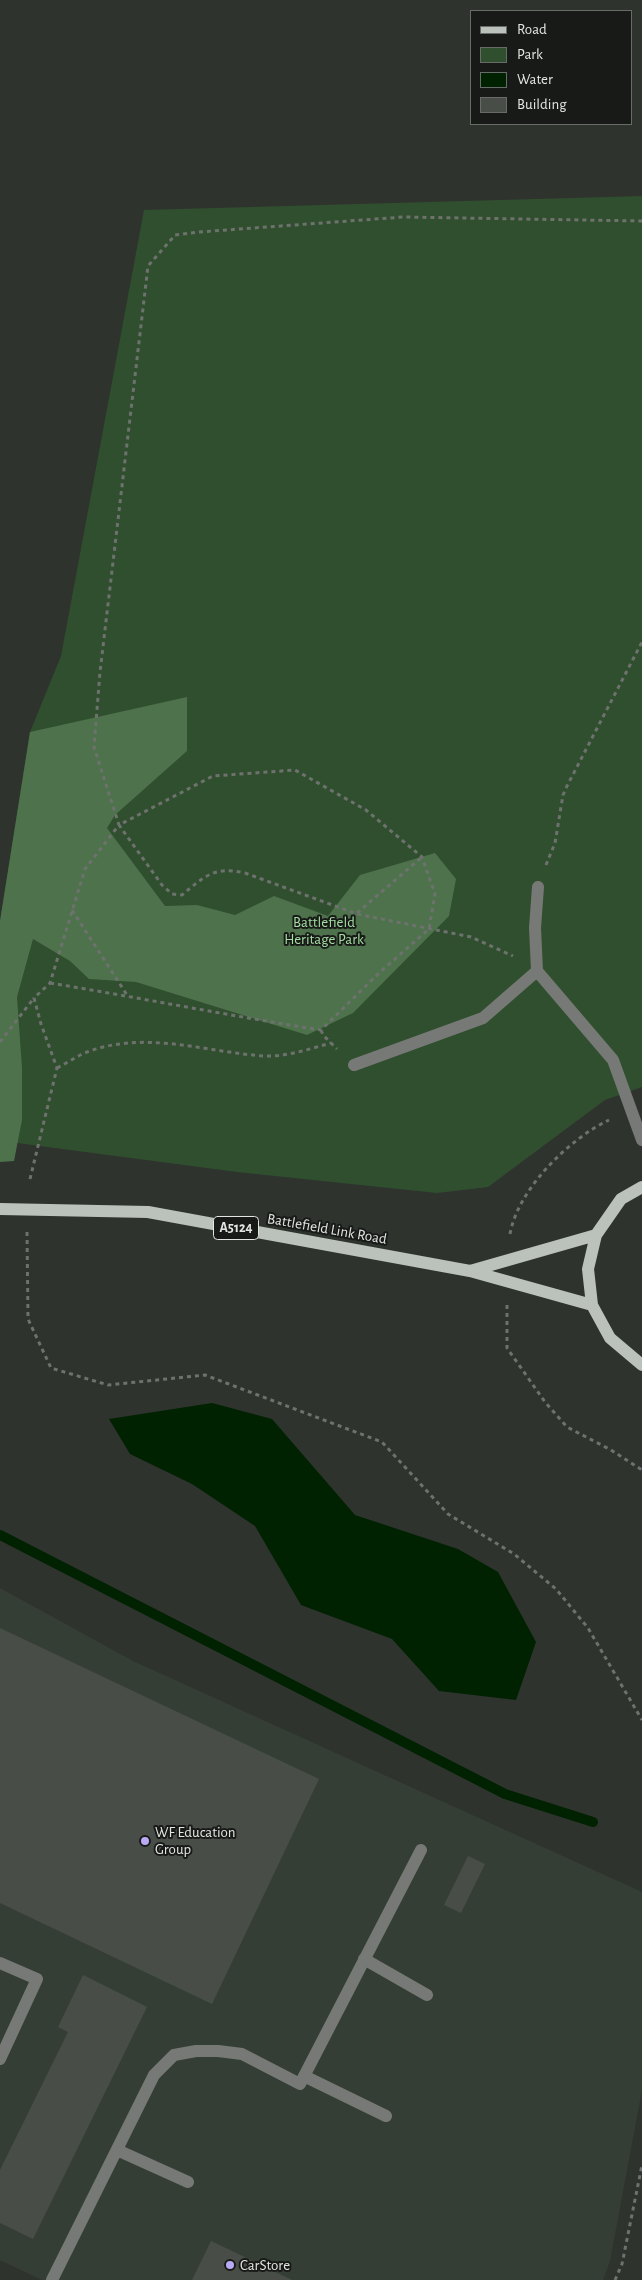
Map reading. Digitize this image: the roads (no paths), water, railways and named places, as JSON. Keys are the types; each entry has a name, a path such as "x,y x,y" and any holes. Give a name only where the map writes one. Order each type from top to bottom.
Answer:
{"main road":[{"path":"642,1187 621,1199 596,1234 588,1269 592,1305 610,1338 642,1365"},
{"name":"Battlefield Link Road","path":"0,1208 148,1212 470,1271 592,1305"},
{"name":"Battlefield Link Road","path":"470,1271 596,1234"}],"lane":[{"path":"538,887 535,928 537,971 613,1060 642,1140"},
{"path":"354,1065 483,1018 537,971"},
{"path":"52,2280 154,2075 174,2055 196,2050 242,2054 300,2084 421,1850"},
{"path":"364,1959 427,1995"},
{"path":"0,1963 37,1978 0,2059"},
{"path":"304,2076 386,2116"},
{"path":"117,2150 188,2182"}],"water":[{"path":"212,1403 272,1419 355,1515 458,1549 498,1572 536,1642 516,1700 439,1691 392,1639 301,1605 255,1526 192,1484 130,1454 109,1419"}],"waterway":[{"path":"0,1535 505,1794 593,1822"}],"place":[{"name":"WF Education Group","path":"145,1841"},
{"name":"CarStore","path":"230,2265"}],"park label":[{"name":"Battlefield Heritage Park","path":"324,930"}]}
